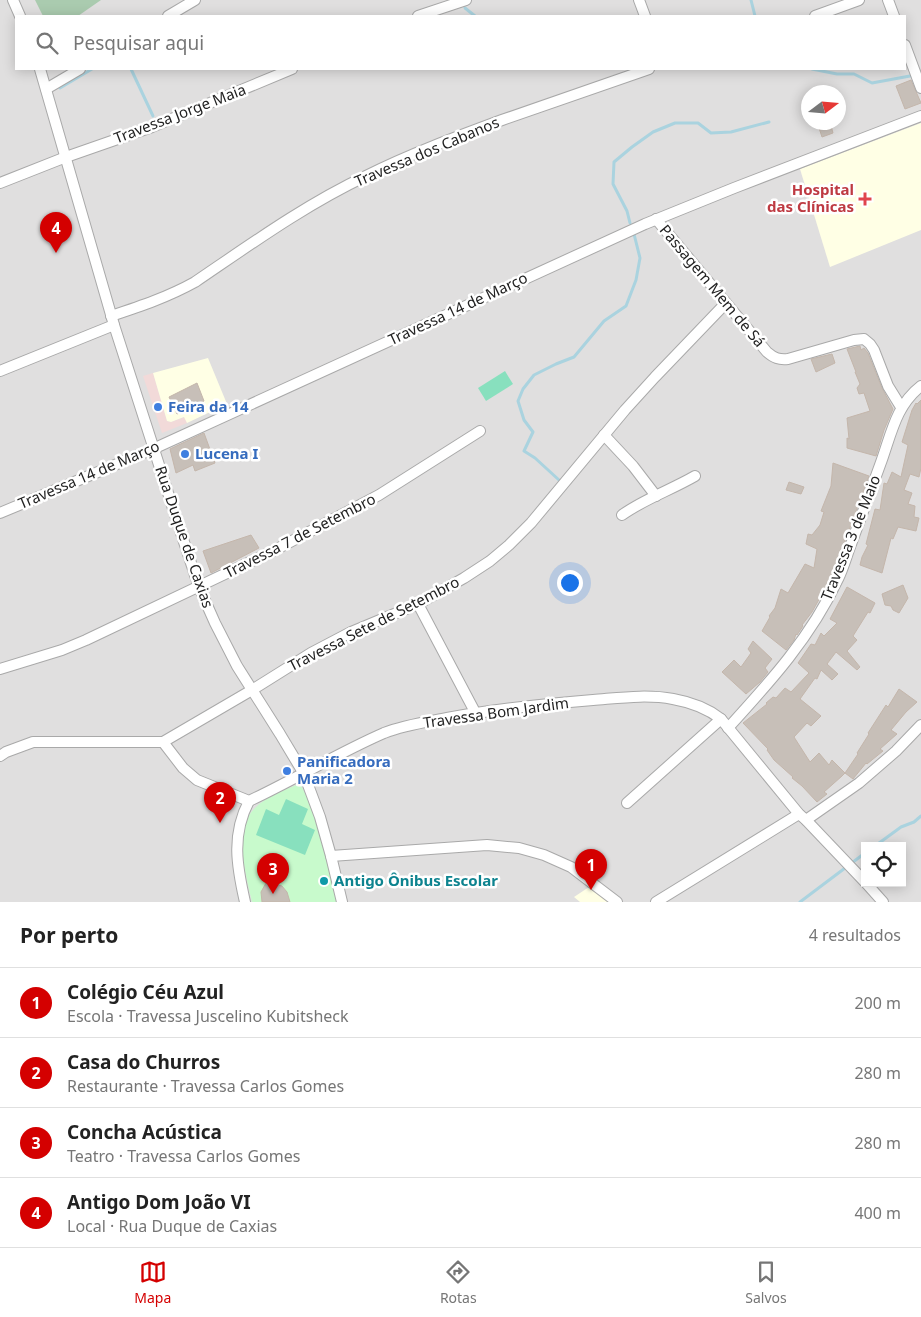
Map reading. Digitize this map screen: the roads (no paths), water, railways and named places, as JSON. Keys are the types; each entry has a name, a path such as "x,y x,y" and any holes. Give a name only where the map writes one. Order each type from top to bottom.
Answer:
{"street":[{"path":"13,0 20,15"},
{"path":"170,15 195,0"},
{"path":"420,15 450,2 466,0"},
{"path":"639,0 645,15"},
{"path":"817,15 859,0"},
{"path":"888,0 894,15"},
{"path":"906,48 921,88"},
{"name":"Rua Duque de Caxias","path":"40,70 113,320 199,587 221,636 304,774 320,817 342,902"},
{"path":"46,89 78,70"},
{"name":"Travessa Jorge Maia","path":"0,183 66,157 152,127 290,70"},
{"name":"Travessa dos Cabanos","path":"0,371 180,290 306,208 384,167 469,132 646,70"},
{"name":"Travessa 14 de Março","path":"0,513 153,448 656,219 921,116"},
{"name":"Passagem Mem de Sá","path":"656,219 773,358 780,360 788,359 854,340 864,339 868,341 874,350 888,386 901,407"},
{"name":"Travessa Sete de Setembro","path":"163,742 331,642 418,604 490,561 531,523 655,377 726,303"},
{"name":"Travessa 3 de Maio","path":"728,728 773,678 820,614 838,578 901,407 908,397 921,386"},
{"name":"Travessa 7 de Setembro","path":"0,669 44,656 86,640 273,551 379,495 480,431"},
{"path":"604,435 633,466 656,496"},
{"path":"622,515 639,504 695,476"},
{"path":"418,604 475,712"},
{"name":"Travessa Bom Jardim","path":"249,802 385,733 414,724 475,712 558,703 649,696 672,698 711,711 721,719 803,817 861,879"},
{"path":"627,803 721,719"},
{"path":"656,902 860,783 921,726"},
{"path":"0,756 33,742 163,742 184,768 197,780 249,802 243,812 236,848 246,902"},
{"path":"331,856 488,845 519,848 544,855 571,867 617,902"},
{"name":"Travessa Bom Jardim","path":"869,887 884,902"}],"waterway":[{"path":"751,0 755,15"},
{"path":"465,8 474,15"},
{"path":"60,88 90,70"},
{"path":"131,70 153,116"},
{"path":"817,70 837,74 854,74 872,83 910,76"},
{"path":"630,223 627,211 613,184 614,162 632,147 653,132 675,123 698,123 711,133 731,132 769,122"},
{"path":"559,480 535,458 524,451 533,432 524,420 518,401 523,389 534,375 574,357 604,321 626,306 636,280 640,258 634,234"},
{"path":"880,842 901,827 914,822 921,816"},
{"path":"800,902 861,856"}],"place":[{"name":"Hospital das Clínicas","path":"865,199"},
{"name":"Antigo Dom João VI","path":"56,253"},
{"name":"Feira da 14","path":"158,407"},
{"name":"Lucena I","path":"185,454"},
{"name":"Panificadora Maria 2","path":"287,771"},
{"name":"Casa do Churros","path":"220,823"},
{"name":"Antigo Ônibus Escolar","path":"324,881"},
{"name":"Colégio Céu Azul","path":"591,890"},
{"name":"Concha Acústica","path":"273,894"}]}
